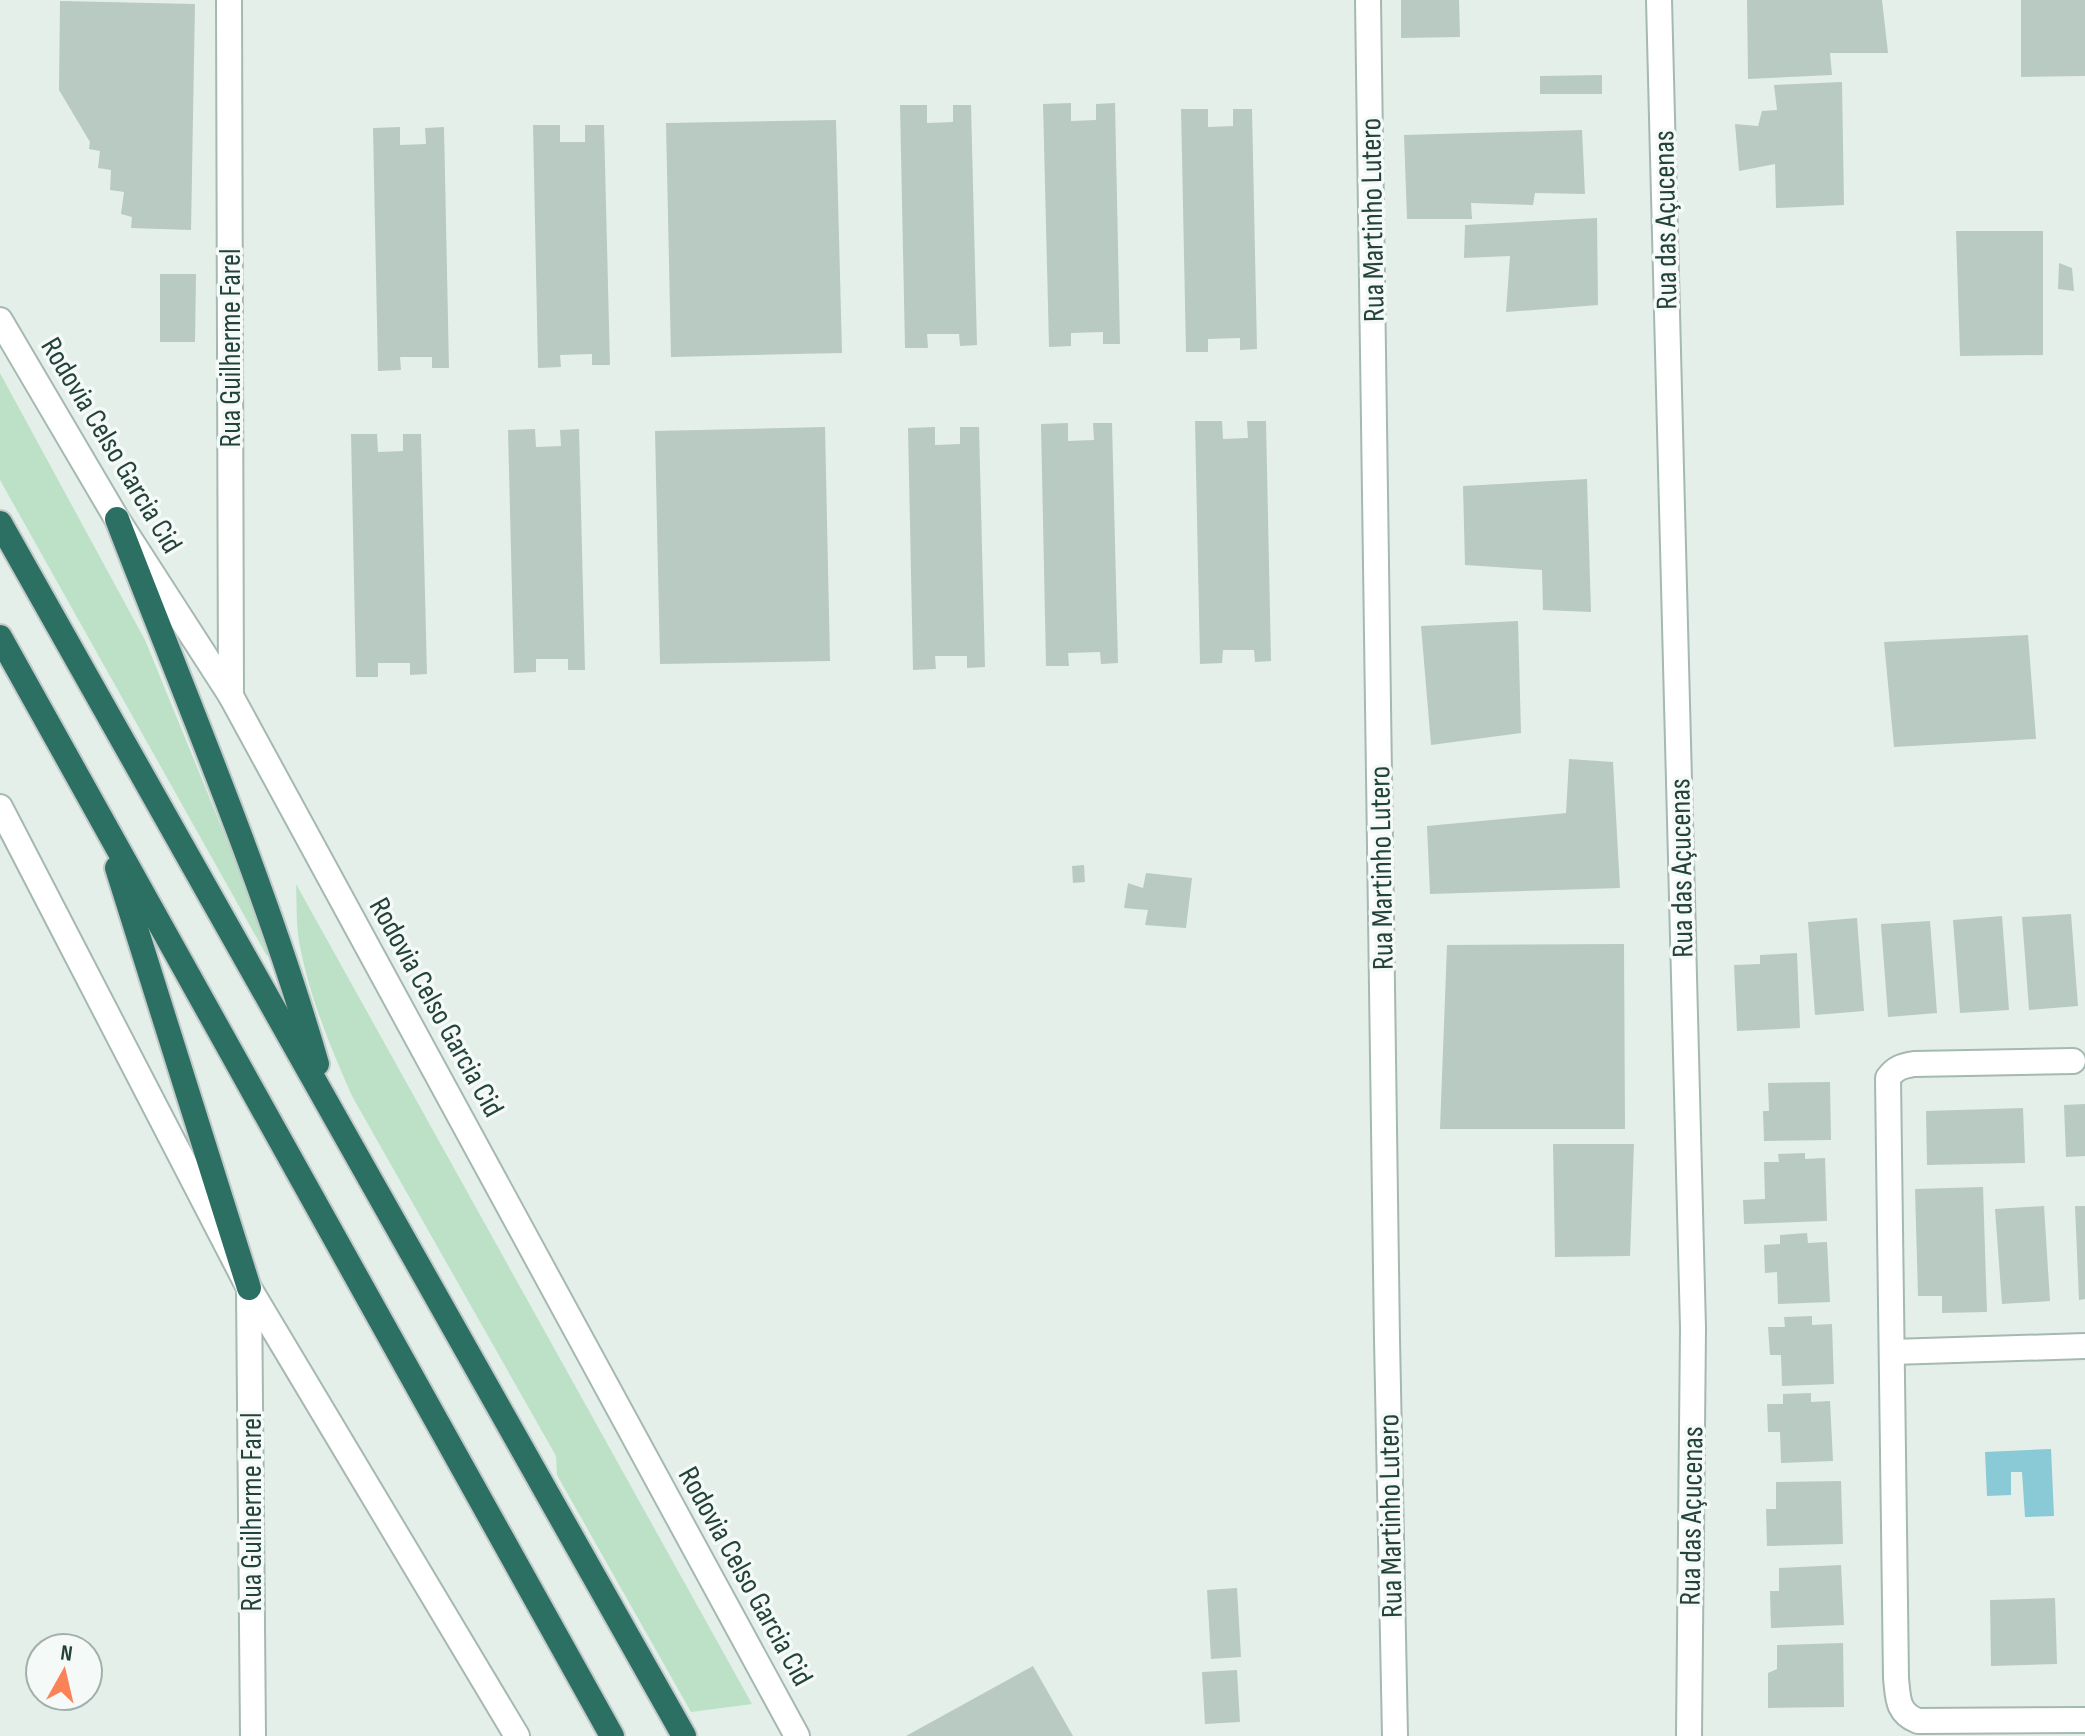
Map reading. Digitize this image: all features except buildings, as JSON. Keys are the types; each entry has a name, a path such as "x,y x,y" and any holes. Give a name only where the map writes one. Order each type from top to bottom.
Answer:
{"highway":[{"path":"117,519 295,989 328,1105"},
{"path":"0,523 684,1736"},
{"path":"0,637 612,1736"},
{"path":"101,820 249,1288"}],"street":[{"name":"Rua Guilherme Farel","path":"229,0 231,696"},
{"name":"Rua Martinho Lutero","path":"1368,0 1395,1736"},
{"name":"Rua das Açucenas","path":"1659,0 1693,1328 1689,1736"},
{"name":"Rodovia Celso Garcia Cid","path":"0,320 117,519 231,696 797,1736"},
{"path":"0,807 249,1288 517,1736"},
{"path":"2073,1061 1914,1064 1893,1071 1888,1078 1896,1678 1901,1711 1906,1717 1918,1721 2085,1720"},
{"name":"Rua Guilherme Farel","path":"249,1288 253,1736"},
{"path":"1892,1352 2085,1346"}],"green space":[{"path":"0,373 145,640 271,948 267,956 0,480"},
{"path":"296,884 752,1704 691,1712 557,1475 556,1456 352,1096 308,981 298,934"}],"water":[{"path":"2051,1449 2054,1516 2025,1517 2022,1472 2011,1472 2011,1495 1987,1496 1985,1452"}]}
